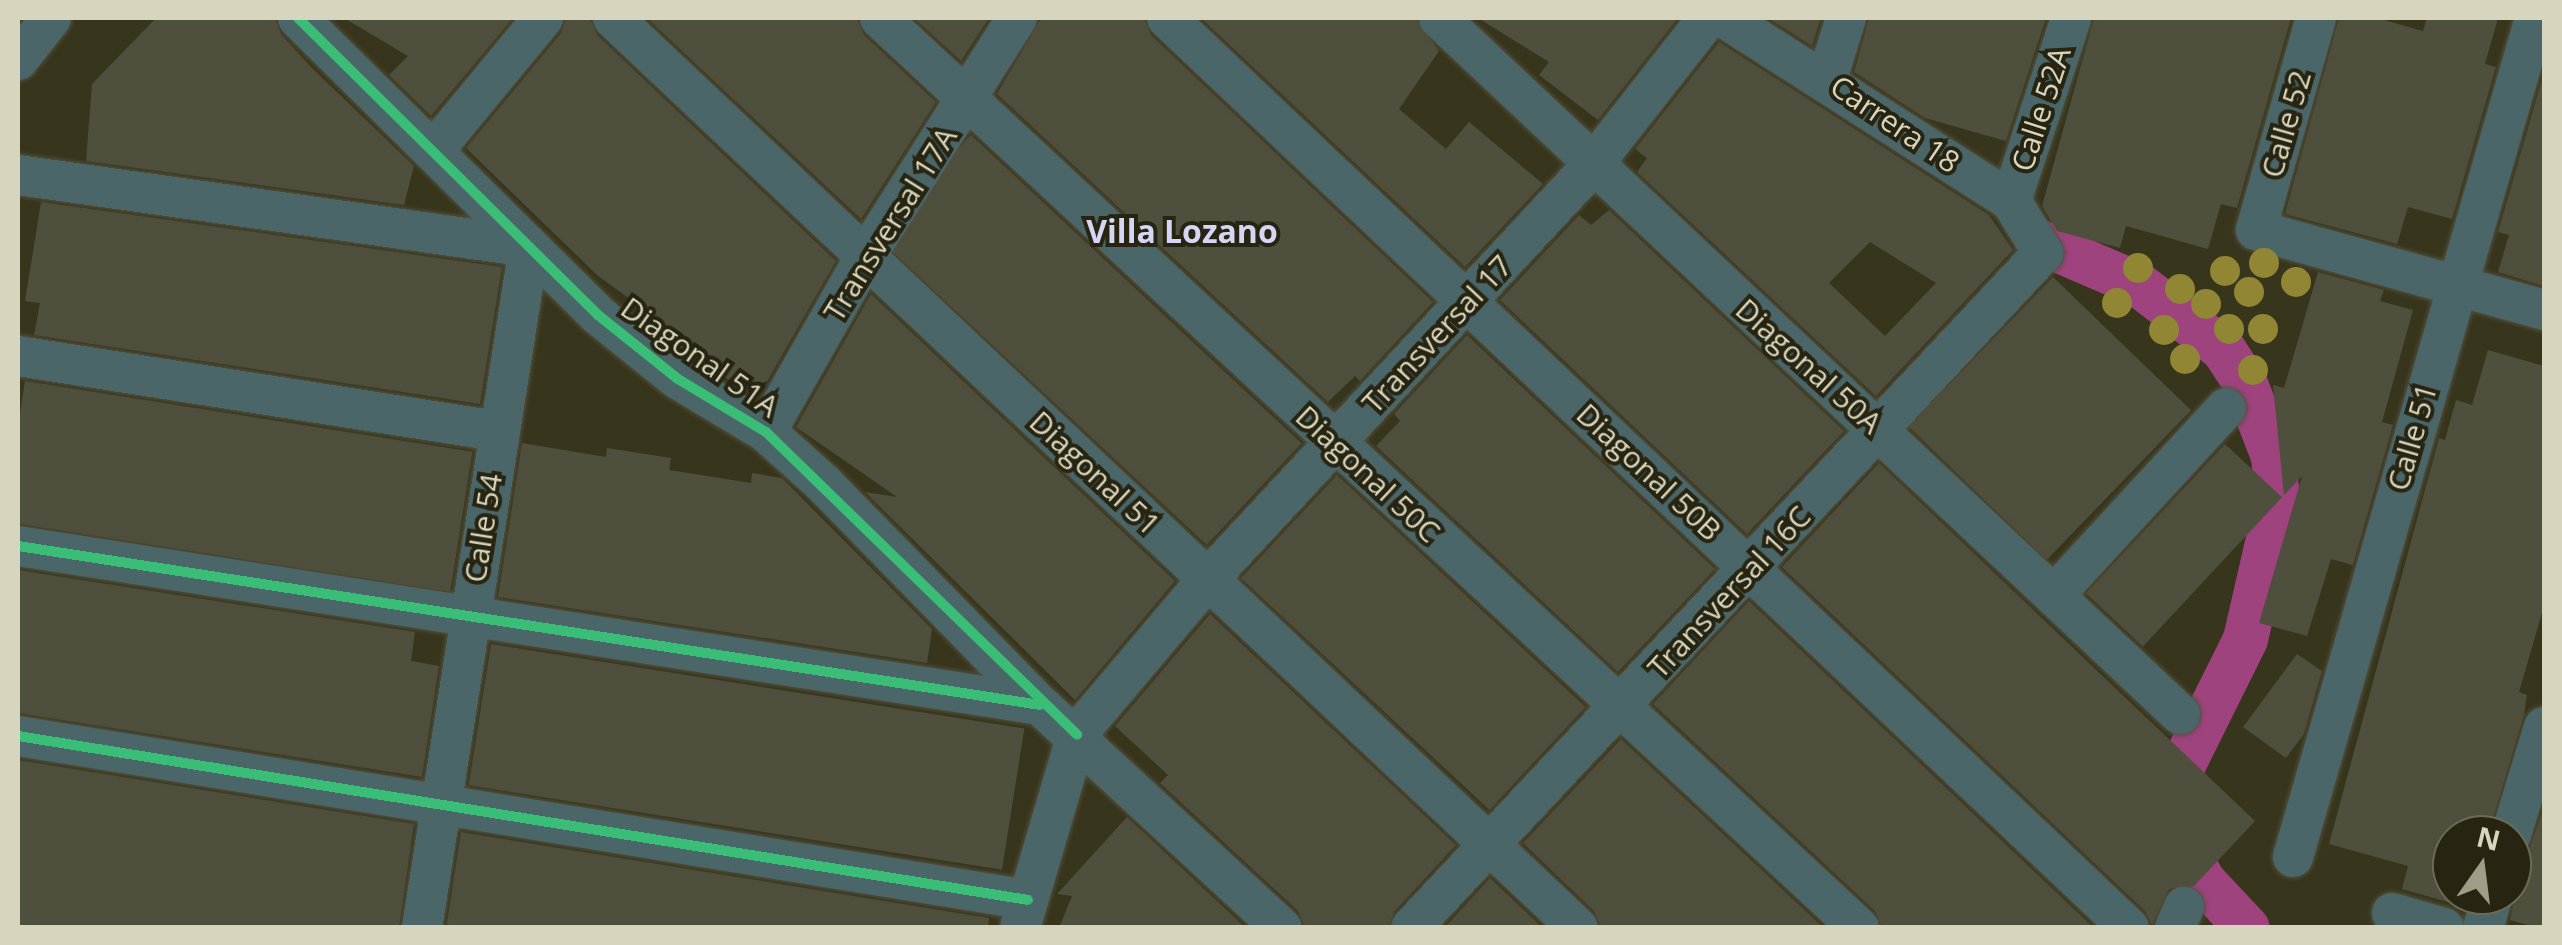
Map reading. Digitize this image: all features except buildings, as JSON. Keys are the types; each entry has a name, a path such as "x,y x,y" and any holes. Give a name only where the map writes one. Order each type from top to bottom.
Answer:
{"street":[{"path":"18,60 51,18"},
{"name":"Diagonal 51A","path":"298,18 436,149 529,248 648,356 766,432 1040,704 1282,928"},
{"path":"436,149 543,18"},
{"name":"Diagonal 51","path":"613,18 864,259 1578,928"},
{"name":"Diagonal 50C","path":"880,18 1859,928"},
{"name":"Transversal 17A","path":"766,432 864,259 1017,18"},
{"name":"Diagonal 50B","path":"1167,18 2129,928"},
{"name":"Diagonal 50A","path":"1439,18 1591,167 2056,593 2180,714"},
{"name":"Transversal 17","path":"1076,734 1208,579 1468,304 1591,167 1708,18"},
{"name":"Carrera 18","path":"1725,18 1828,79 2011,201 2043,253"},
{"path":"1828,79 1846,18"},
{"name":"Calle 52A","path":"2011,201 2072,18"},
{"name":"Calle 52","path":"2316,18 2256,230 2456,284"},
{"name":"Calle 51","path":"2294,857 2534,18"},
{"path":"18,175 529,248"},
{"name":"Calle 54","path":"422,928 529,248"},
{"name":"Transversal 16C","path":"1411,928 1881,431 2043,253"},
{"path":"2456,284 2544,310"},
{"path":"18,356 498,430"},
{"path":"2056,593 2226,408"},
{"path":"18,546 469,612 1040,704"},
{"path":"2517,815 2544,727"},
{"path":"18,736 439,802 1024,914 1076,734"},
{"path":"2392,913 2444,928"}],"waterway":[{"path":"2038,241 2138,284 2223,349 2244,381 2273,456 2277,499 2245,639 2175,780 2170,803 2174,830 2203,881 2247,928"}],"cycle path":[{"path":"298,18 598,315 678,379 766,432 1077,734"},
{"path":"18,546 1040,705"},
{"path":"18,736 1028,900"}],"district":[{"name":"Villa Lozano","path":"1182,231"}]}
